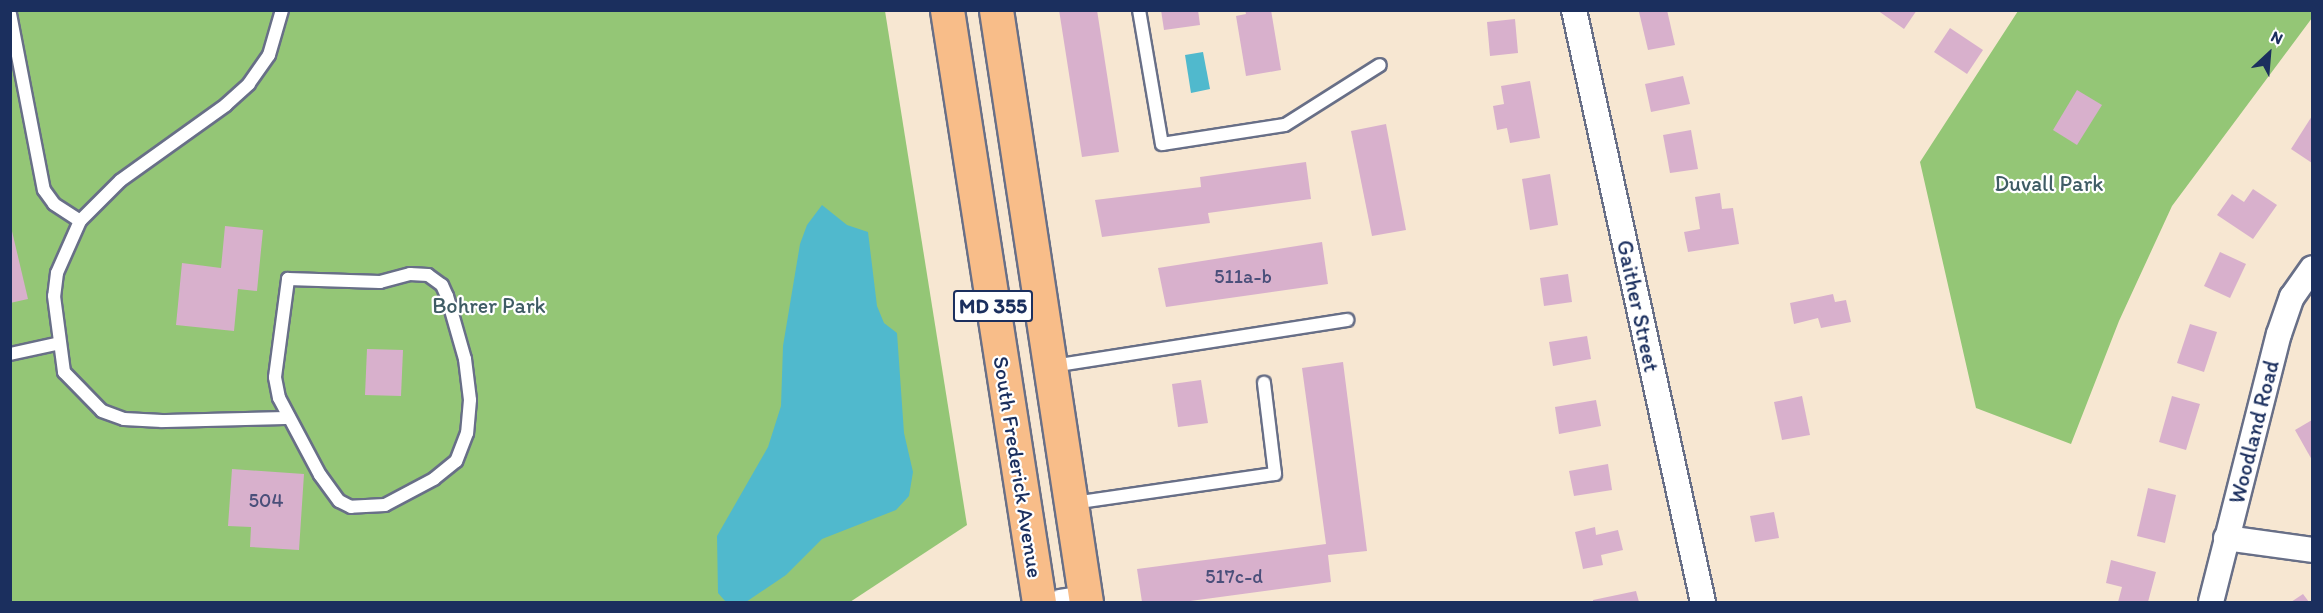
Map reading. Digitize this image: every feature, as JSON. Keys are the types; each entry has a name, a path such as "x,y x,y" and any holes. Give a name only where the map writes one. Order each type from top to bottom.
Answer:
{"main road":[{"name":"South Frederick Avenue","path":"947,10 1039,603"},
{"name":"South Frederick Avenue","path":"996,10 1073,503 1077,601"}],"street":[{"name":"Gaither Street","path":"1574,10 1703,603"},
{"name":"Woodland Road","path":"2211,603 2279,334 2292,297 2313,268"},
{"path":"2226,538 2313,550"}],"lane":[{"path":"282,10 268,54 249,84 226,105 120,181 80,221 57,273 54,296 64,372 102,411 124,419 289,418"},
{"path":"1139,10 1162,144 1286,125 1380,65"},
{"path":"10,14 44,190 54,204 80,221"},
{"path":"428,275 442,285 465,359 470,400 467,433 456,461 434,479 385,505 351,507 339,501 321,475 289,418 279,398 275,377 288,279 380,282 428,275"},
{"path":"1052,366 1347,320"},
{"path":"10,354 60,343"},
{"path":"1073,503 1275,474 1264,383"}],"green space":[{"name":"Bohrer Park","path":"10,11 885,11 967,525 850,602 11,602"},
{"name":"Duvall Park","path":"2018,11 2312,11 2312,18 2172,206 2119,321 2071,444 1976,408 1920,162"}],"water":[{"path":"1203,52 1210,89 1191,93 1185,55"},
{"path":"822,205 847,225 868,232 877,306 884,323 897,333 904,433 913,472 909,496 896,510 822,539 786,575 746,602 726,602 718,593 717,536 768,447 781,406 783,346 800,244 807,225"}],"building":[{"path":"1059,10 1097,10 1119,152 1082,157"},
{"path":"1161,10 1198,10 1200,25 1164,30"},
{"path":"1245,10 1271,10 1281,70 1246,76 1236,16 1246,14"},
{"path":"1667,10 1675,45 1648,50 1639,12"},
{"path":"1877,10 1917,10 1904,29"},
{"path":"1515,19 1518,53 1490,56 1487,22"},
{"path":"1950,28 1983,50 1967,74 1934,52"},
{"path":"1683,76 1690,104 1651,112 1645,84"},
{"path":"1530,81 1540,138 1510,143 1507,128 1497,130 1493,106 1504,104 1501,86"},
{"path":"2077,90 2102,105 2077,145 2053,130"},
{"path":"2312,116 2312,163 2291,149"},
{"path":"1386,124 1406,230 1372,236 1351,131"},
{"path":"1691,130 1698,169 1670,173 1663,135"},
{"path":"1306,162 1311,199 1208,213 1210,223 1102,237 1095,200 1201,187 1200,177"},
{"path":"1550,174 1558,225 1530,230 1522,179"},
{"path":"2253,189 2277,205 2253,239 2217,215 2232,194 2244,202"},
{"path":"1720,193 1722,209 1733,208 1739,244 1688,252 1684,232 1700,229 1695,197"},
{"path":"225,226 263,230 257,291 238,289 234,331 176,325 182,263 221,268"},
{"path":"10,228 28,299 10,303"},
{"path":"1322,242 1328,284 1166,307 1158,268"},
{"path":"2220,252 2246,264 2230,298 2204,286"},
{"path":"1568,274 1572,302 1544,306 1540,278"},
{"path":"1833,294 1835,302 1846,300 1851,322 1821,328 1818,318 1794,324 1790,303"},
{"path":"2190,324 2217,332 2204,372 2177,363"},
{"path":"1587,336 1591,359 1553,366 1549,342"},
{"path":"367,349 403,350 401,396 365,395"},
{"path":"1343,362 1367,551 1328,555 1331,582 1183,602 1142,602 1137,569 1326,544 1302,368"},
{"path":"1201,380 1208,423 1178,427 1172,384"},
{"path":"1802,396 1810,435 1782,440 1774,402"},
{"path":"2172,396 2200,404 2186,450 2159,442"},
{"path":"1596,400 1601,426 1559,434 1555,407"},
{"path":"2312,420 2312,460 2295,430"},
{"path":"1608,464 1612,490 1574,496 1569,471"},
{"path":"232,469 304,474 299,550 250,547 251,527 228,526"},
{"path":"2148,488 2176,495 2165,543 2137,536"},
{"path":"1774,512 1779,538 1755,542 1750,516"},
{"path":"1595,527 1596,535 1618,530 1623,550 1601,555 1603,565 1583,569 1575,532"},
{"path":"2111,560 2156,572 2148,602 2118,602 2122,587 2106,583"},
{"path":"1636,591 1639,602 1593,602 1593,600"},
{"path":"2303,594 2309,602 2291,602"}]}
